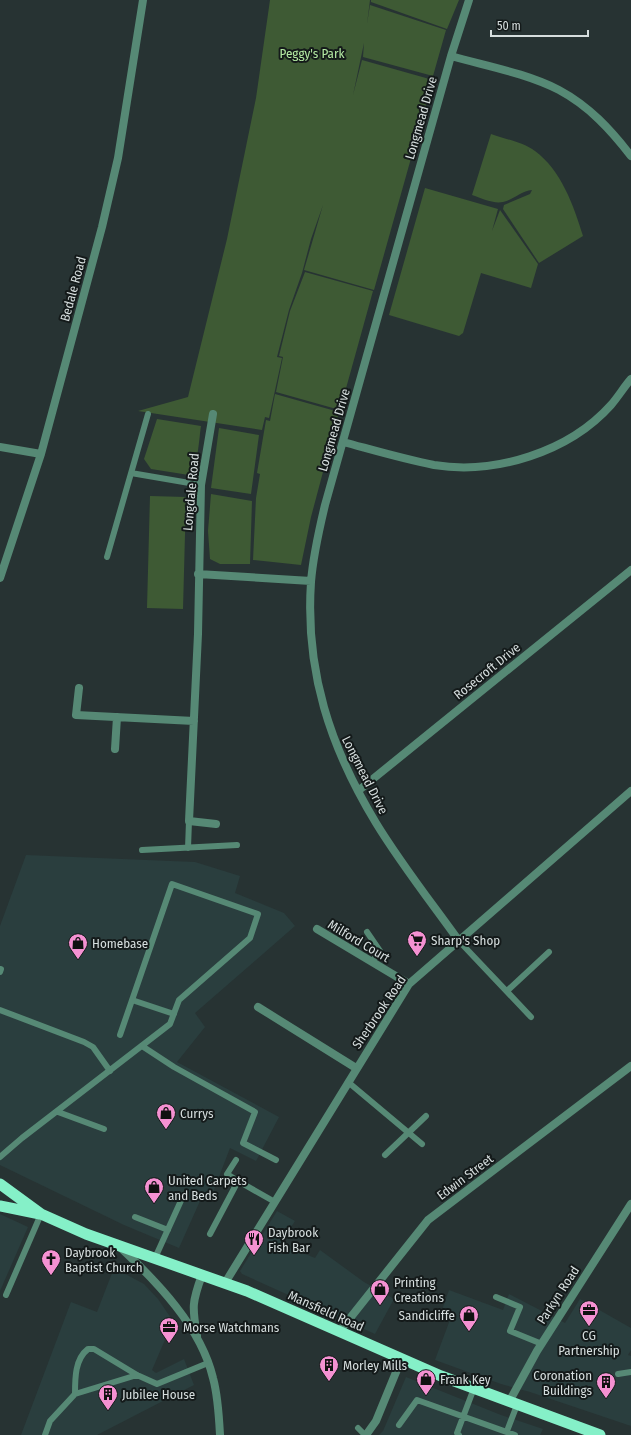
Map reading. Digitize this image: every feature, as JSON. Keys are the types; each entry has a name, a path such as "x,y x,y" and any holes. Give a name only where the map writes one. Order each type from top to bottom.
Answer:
{"highway":[{"name":"Mansfield Road","path":"0,1184 40,1214"},
{"name":"Mansfield Road","path":"0,1206 40,1214 86,1234 247,1290 401,1360 513,1404 599,1435"}],"street":[{"name":"Bedale Road","path":"0,578 41,454 102,226 118,158 143,0"},
{"name":"Longmead Drive","path":"459,942 376,824 345,768 331,733 320,694 312,630 311,581 316,541 451,56 469,0"},
{"path":"451,56 526,77 559,90 584,106 609,128 631,156"},
{"path":"343,442 434,465 457,467 505,463 546,449 584,429 610,406 631,379"},
{"name":"Longdale Road","path":"189,821 198,634 198,574 201,485 213,414"},
{"path":"0,447 41,454"},
{"name":"Rosecroft Drive","path":"358,791 631,570"},
{"path":"198,574 311,581"},
{"path":"79,688 76,715 194,721"},
{"path":"115,749 116,717"},
{"name":"Sherbrook Road","path":"225,1283 409,984 631,791"},
{"path":"189,821 216,824"},
{"name":"Milford Court","path":"317,930 409,984"},
{"path":"258,1007 356,1068"},
{"name":"Edwin Street","path":"339,1332 428,1220 631,1066"},
{"name":"Parkyn Road","path":"513,1404 513,1392 631,1204"},
{"path":"119,1246 156,1281 171,1300 197,1340 208,1362 218,1404 220,1435"},
{"path":"197,1340 192,1308 202,1275"},
{"path":"365,1435 376,1421 401,1360"}],"lane":[{"path":"107,557 148,414"},
{"path":"131,473 201,485"},
{"path":"188,848 189,821"},
{"path":"142,850 237,845"},
{"path":"0,1157 22,1138 58,1112 170,1024 179,1000 250,938 258,914 172,884 120,1035"},
{"path":"367,932 380,951 372,962"},
{"path":"459,942 507,990 531,1017"},
{"path":"507,990 549,952"},
{"path":"132,1000 174,1014"},
{"path":"0,1010 84,1042 93,1047 110,1071"},
{"path":"142,1046 174,1067 255,1112 243,1143 276,1160"},
{"path":"348,1082 422,1144"},
{"path":"58,1112 104,1129"},
{"path":"385,1155 426,1116"},
{"path":"236,1160 227,1174 275,1202"},
{"path":"210,1234 238,1181"},
{"path":"155,1258 184,1194"},
{"path":"6,1295 40,1214"},
{"path":"135,1217 168,1230"},
{"path":"496,1297 520,1307 510,1331 542,1344"},
{"path":"75,1394 75,1375 81,1357 88,1349 94,1349 137,1375 157,1384 208,1362"},
{"path":"618,1374 631,1372"},
{"path":"45,1435 50,1421 75,1394 137,1375"},
{"path":"459,1435 457,1433 474,1388"},
{"path":"399,1425 417,1400 515,1435"},
{"path":"507,1431 513,1404"},
{"path":"358,1428 365,1435"}],"shaded area":[{"path":"26,855 195,862 240,876 235,893 284,913 295,926 195,1013 205,1027 177,1062 279,1117 256,1161 230,1148 212,1195 204,1192 179,1248 124,1225 0,1165 0,926"},
{"path":"277,1211 295,1221 280,1244 315,1258 320,1250 364,1282 394,1299 375,1334 242,1274 240,1271"},
{"path":"0,1214 28,1227 0,1291"},
{"path":"114,1268 144,1284 158,1299 173,1321 152,1370 156,1373 184,1359 194,1385 97,1435 21,1435 71,1302 97,1312"},
{"path":"449,1290 503,1310 509,1294 565,1323 580,1299 631,1328 631,1350 628,1355 631,1356 631,1426 530,1392 501,1384 435,1360 451,1317 441,1313"},
{"name":"Frank Key","path":"406,1377 501,1415 543,1429 540,1435 379,1435 383,1431"}],"green space":[{"name":"Peggy's Park","path":"270,0 370,0 367,24 370,5 446,30 433,76 363,57 364,43 353,95 362,60 433,80 374,290 304,270 323,205 289,310 277,357 282,358 269,418 265,417 262,430 138,411 188,397 227,239 256,98"},
{"path":"371,0 459,0 447,29 371,2"},
{"path":"491,134 525,145 535,151 552,168 571,201 583,236 539,263 503,209 504,205 530,194 532,190 524,192 503,202 495,202 472,195"},
{"path":"425,188 498,209 492,231 500,210 538,264 531,288 481,273 463,333 459,336 389,315"},
{"path":"305,272 373,291 340,410 276,392 283,357 279,356 290,311"},
{"path":"275,394 339,412 311,517 301,565 253,560 256,498 260,474 257,473 266,420 270,421"},
{"path":"157,419 201,426 196,460 192,472 189,475 151,469 144,459"},
{"path":"219,428 259,435 251,494 211,488"},
{"path":"211,494 252,501 250,564 220,564 210,559 208,531"},
{"path":"150,496 186,497 183,609 147,608"}],"place":[{"name":"Sharp's Shop","path":"417,957"},
{"name":"Homebase","path":"78,960"},
{"name":"Currys","path":"166,1130"},
{"name":"United Carpets and Beds","path":"154,1204"},
{"name":"Daybrook Fish Bar","path":"254,1256"},
{"name":"Daybrook Baptist Church","path":"51,1276"},
{"name":"Printing Creations","path":"380,1306"},
{"name":"CG Partnership","path":"589,1327"},
{"name":"Sandicliffe","path":"469,1332"},
{"name":"Morse Watchmans","path":"169,1344"},
{"name":"Morley Mills","path":"329,1382"},
{"name":"Frank Key","path":"426,1396"},
{"name":"Coronation Buildings","path":"606,1399"},
{"name":"Jubilee House","path":"108,1411"}]}
